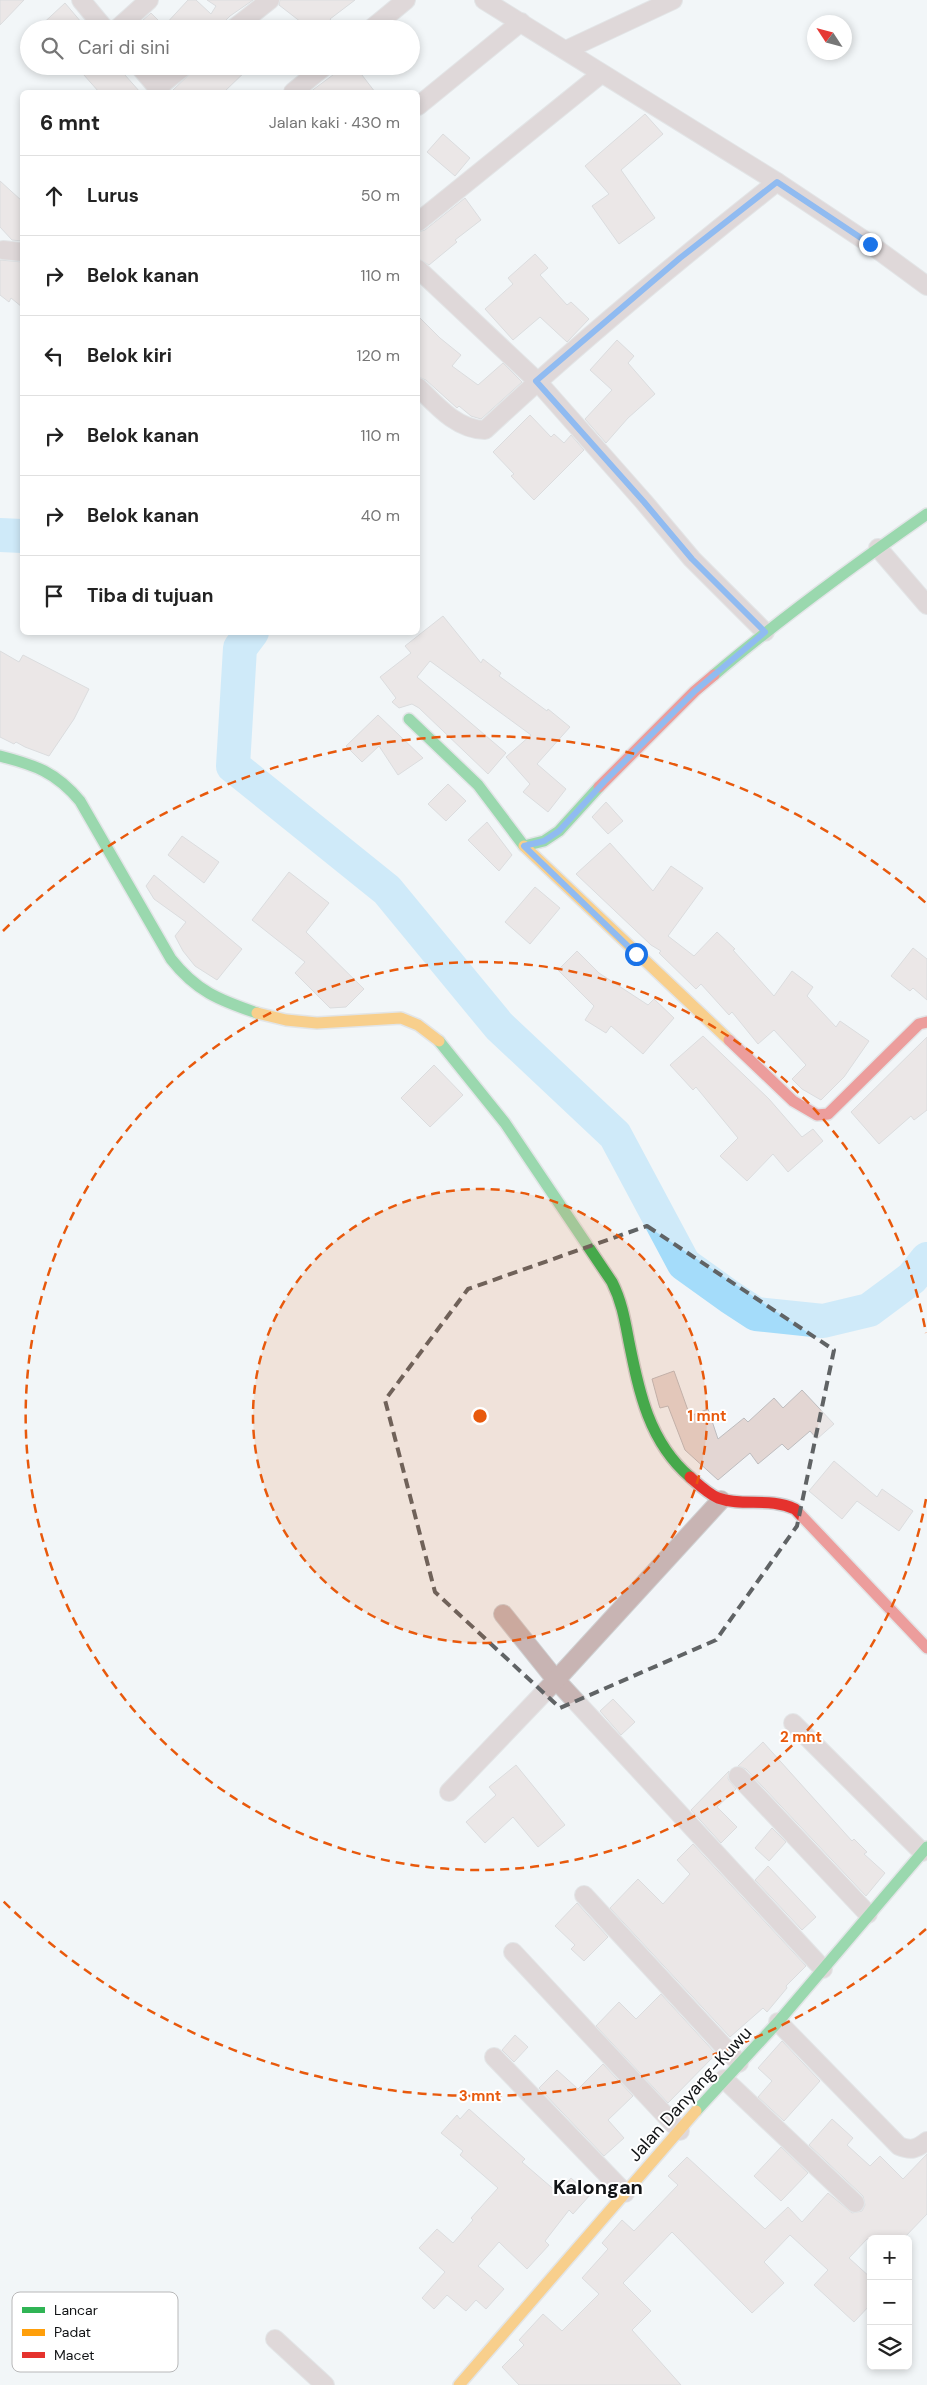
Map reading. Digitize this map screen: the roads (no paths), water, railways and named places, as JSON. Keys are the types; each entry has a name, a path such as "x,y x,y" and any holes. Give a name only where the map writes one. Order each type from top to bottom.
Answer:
{"street":[{"path":"82,0 97,20"},
{"path":"127,20 149,0"},
{"path":"244,20 270,0"},
{"path":"382,20 406,0"},
{"path":"484,0 566,50 600,74 777,182 870,244 927,286"},
{"path":"566,50 673,0"},
{"path":"420,104 521,22"},
{"path":"420,220 600,74"},
{"path":"146,75 160,90 176,75"},
{"path":"295,90 314,75"},
{"path":"420,389 443,412 463,426 475,430 485,430 536,381 680,258 777,182"},
{"path":"1,251 20,252"},
{"path":"420,271 536,381 692,559 765,632"},
{"path":"524,846 544,841 559,831 604,782 695,691 765,632 927,514"},
{"path":"878,548 927,606"},
{"path":"410,719 478,785 524,846 793,1101 817,1116 828,1114 919,1024 927,1022"},
{"path":"0,756 32,764 55,774 69,786 80,801 171,958 184,976 199,988 249,1011 273,1018 332,1023 393,1017 408,1020 433,1036 445,1048 512,1133 610,1278 624,1312 637,1387 647,1420 658,1441 692,1480 721,1500 737,1503 771,1500 784,1502 795,1509 927,1648"},
{"path":"449,1792 556,1680 721,1500"},
{"path":"504,1614 556,1680 823,1969"},
{"path":"793,1723 925,1850"},
{"path":"738,1776 868,1914"},
{"name":"Jalan Danyang-Kuwu","path":"459,2385 724,2079 778,2022 868,1914 925,1850"},
{"path":"584,1895 739,2063"},
{"path":"513,1952 680,2131"},
{"path":"778,2022 899,2146 908,2150 917,2149 927,2141"},
{"path":"494,2057 625,2193"},
{"path":"724,2079 855,2204"},
{"path":"275,2339 324,2385"}],"waterway":[{"path":"0,535 20,536"},
{"path":"250,635 240,648 233,766 387,890 499,1026 615,1135 684,1264 756,1314 823,1321 869,1310 912,1278 927,1259"}],"district":[{"name":"Kalongan","path":"598,2187"}]}
